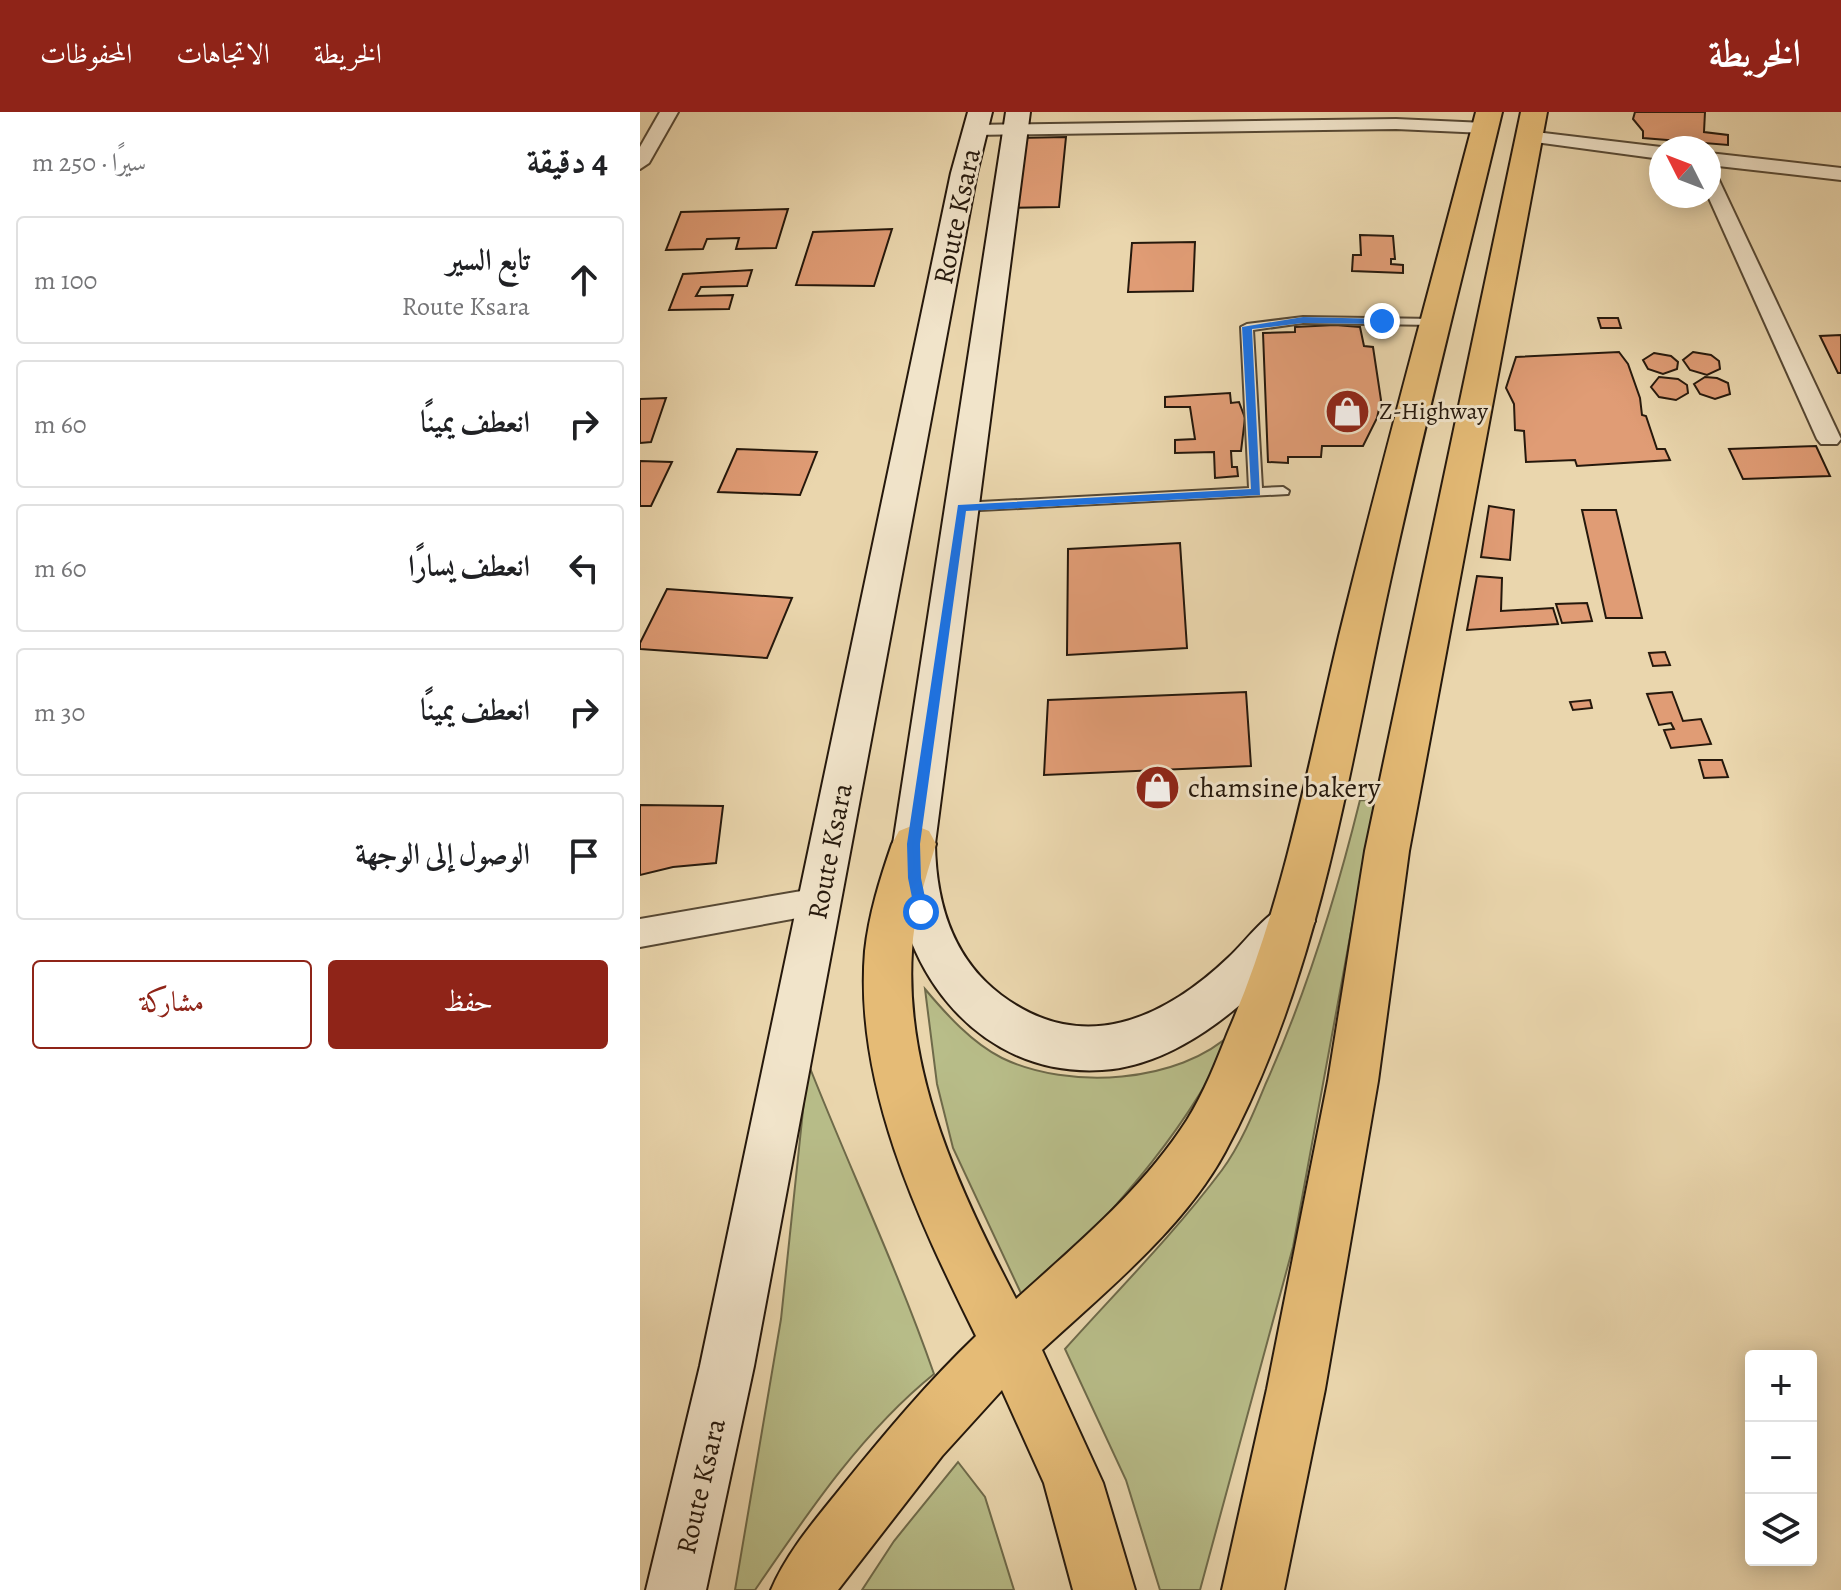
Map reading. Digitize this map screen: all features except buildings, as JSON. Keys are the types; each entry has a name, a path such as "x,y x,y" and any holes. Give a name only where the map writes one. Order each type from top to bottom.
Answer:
{"highway":[{"path":"802,1590 831,1548 921,1435 1007,1345 1124,1237 1182,1171 1206,1136 1268,995 1294,920 1379,548 1435,322 1509,122"},
{"path":"1253,1590 1296,1389 1353,1081 1387,851 1423,677 1509,122"},
{"path":"914,844 896,903 888,966 891,1032 902,1095 912,1131 937,1191 1007,1345 1068,1468 1093,1542 1104,1590"}],"main road":[{"name":"Route Ksara","path":"997,121 961,507 914,844 914,878 921,912 934,946 953,978 979,1008 1004,1027 1035,1041 1069,1048 1104,1048 1139,1041 1178,1024 1211,1002 1240,977 1294,920"},
{"name":"Route Ksara","path":"676,1590 727,1366 819,901 997,121"}],"street":[{"path":"640,163 669,112"},
{"path":"997,121 1396,118 1509,122 1649,151"},
{"path":"1721,160 1841,174"},
{"path":"1721,204 1829,439"},
{"path":"640,933 819,901"}],"lane":[{"path":"1256,492 1247,327 1303,320 1435,322"},
{"path":"961,507 1283,491"}],"green space":[{"path":"1360,800 1375,801 1293,1247 1200,1590 1160,1590 1126,1480 1065,1349 1185,1217 1222,1170 1241,1139 1281,1049 1307,979 1331,908"},
{"path":"925,989 960,1027 991,1052 1029,1068 1058,1075 1090,1078 1154,1072 1210,1049 1233,1032 1214,1071 1167,1142 1113,1209 1026,1304 953,1148 937,1084"},
{"path":"808,1063 934,1374 859,1448 755,1590 735,1590 781,1319"},
{"path":"958,1462 985,1497 1014,1590 862,1590 894,1541"}],"place":[{"name":"Z-Highway","path":"1348,411"},
{"name":"chamsine bakery","path":"1157,787"}],"route":[{"path":"921,912 914,878 914,844 961,507 1256,492 1247,327 1303,320 1382,321"}]}
